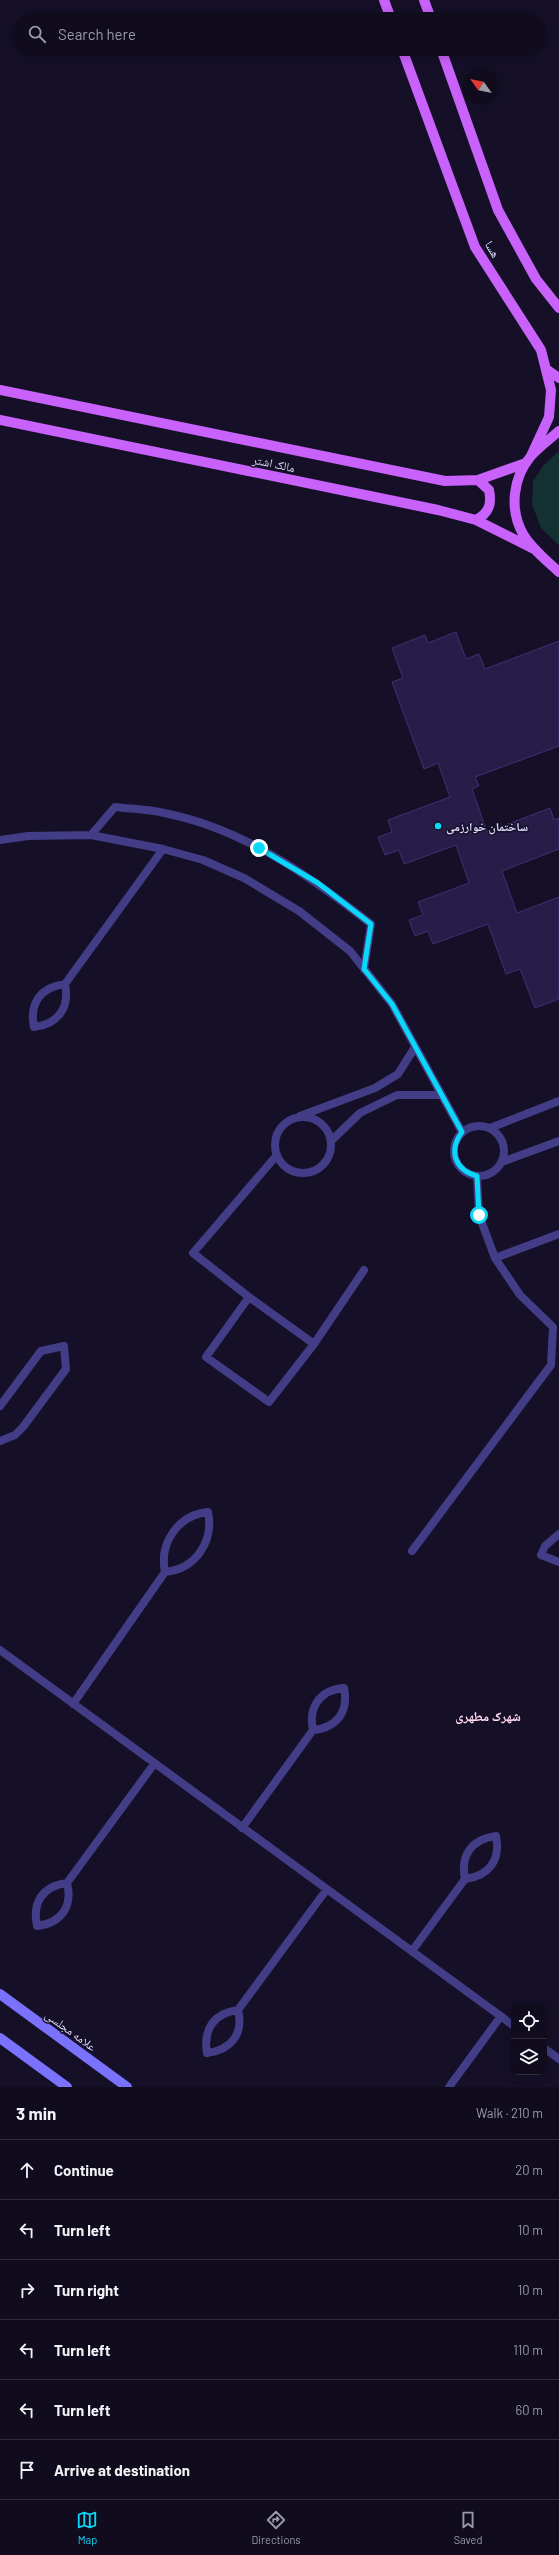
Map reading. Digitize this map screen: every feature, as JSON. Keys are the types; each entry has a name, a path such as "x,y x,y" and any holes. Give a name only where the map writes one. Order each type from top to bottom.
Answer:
{"main road":[{"path":"384,0 388,12"},
{"path":"424,0 428,12"},
{"name":"هسا","path":"405,56 476,247 541,350 551,390 548,417 529,460 520,473 515,493 516,514 523,534 536,550"},
{"name":"هسا","path":"443,56 498,210 536,279 559,308"},
{"path":"546,369 559,378"},
{"name":"مالک اشتر","path":"0,390 445,480 478,480 529,460"},
{"name":"مالک اشتر","path":"0,420 438,510 476,520 536,550"},
{"path":"529,460 559,431"},
{"path":"476,520 482,517 490,504 489,490 478,480"},
{"path":"536,550 559,572"},
{"name":"علامه مجلسی","path":"0,1994 127,2087"},
{"path":"0,2038 67,2087"}],"lane":[{"path":"91,835 116,807 165,813 213,828 259,848 318,883 371,924 364,969"},
{"path":"0,840 28,836 91,835 163,849 204,860 244,878 293,907 350,951 392,1004 462,1132"},
{"path":"65,984 67,995 61,1014 54,1022 34,1027 32,1012 38,997 55,986 65,984 163,849"},
{"path":"296,1118 306,1117 318,1122 328,1132 331,1141 328,1159 314,1171 306,1174 288,1169 277,1155 275,1146 281,1128 296,1118 375,1088 398,1074 415,1047"},
{"path":"331,1141 360,1113 397,1095 441,1095"},
{"path":"490,1128 559,1101"},
{"path":"481,1126 490,1128 498,1134 503,1143 504,1153 502,1162 496,1170 487,1175 477,1176 468,1174 460,1168 455,1159 454,1150 456,1140 462,1132 471,1127 481,1126"},
{"path":"502,1162 559,1141"},
{"path":"277,1155 194,1252 249,1297 314,1344"},
{"path":"412,1551 551,1365 554,1327 520,1295 495,1258 479,1215 477,1176"},
{"path":"495,1258 559,1234"},
{"path":"249,1297 206,1357 269,1402 314,1344 364,1270"},
{"path":"0,1406 41,1351 64,1346 66,1369 24,1427 15,1435 0,1441"},
{"path":"73,1704 165,1572 163,1561 164,1550 169,1539 185,1518 208,1512 210,1535 195,1558 187,1566 177,1571 165,1572"},
{"path":"559,1534 545,1546 541,1555 559,1562"},
{"path":"0,1650 511,2024"},
{"path":"242,1828 313,1730 333,1725 340,1718 345,1708 344,1688 334,1689 317,1700 311,1715 313,1730"},
{"path":"68,1883 57,1884 40,1896 36,1906 37,1926 56,1921 64,1913 70,1894 68,1883 154,1764"},
{"path":"412,1952 465,1879 463,1869 469,1849 476,1842 496,1836 497,1852 492,1866 475,1878 465,1879"},
{"path":"238,2010 241,2020 235,2040 227,2047 207,2053 207,2032 211,2023 228,2011 238,2010 326,1889"},
{"path":"449,2087 501,2016"},
{"path":"547,2050 559,2059"}],"green space":[{"path":"559,451 559,545 541,528 532,504 533,481 543,466"}],"building":[{"name":"ساختمان خوارزمی","path":"456,632 466,659 479,654 485,669 559,641 559,746 475,777 479,786 472,789 487,832 550,808 554,820 559,818 559,849 502,871 517,913 559,897 559,999 535,1008 520,969 506,974 488,924 433,944 428,931 415,936 409,920 423,915 418,902 469,883 456,845 404,864 399,850 385,855 378,837 392,832 388,820 450,797 438,763 424,769 392,682 403,678 392,648 425,635 428,643"}],"place":[{"name":"ساختمان خوارزمی","path":"438,826"}],"district":[{"name":"شهرک مطهری","path":"488,1716"}],"route":[{"path":"259,848 318,883 371,924 364,969 392,1004 431,1078 462,1132 456,1140 454,1150 455,1159 460,1168 468,1174 477,1176 479,1215"}]}
